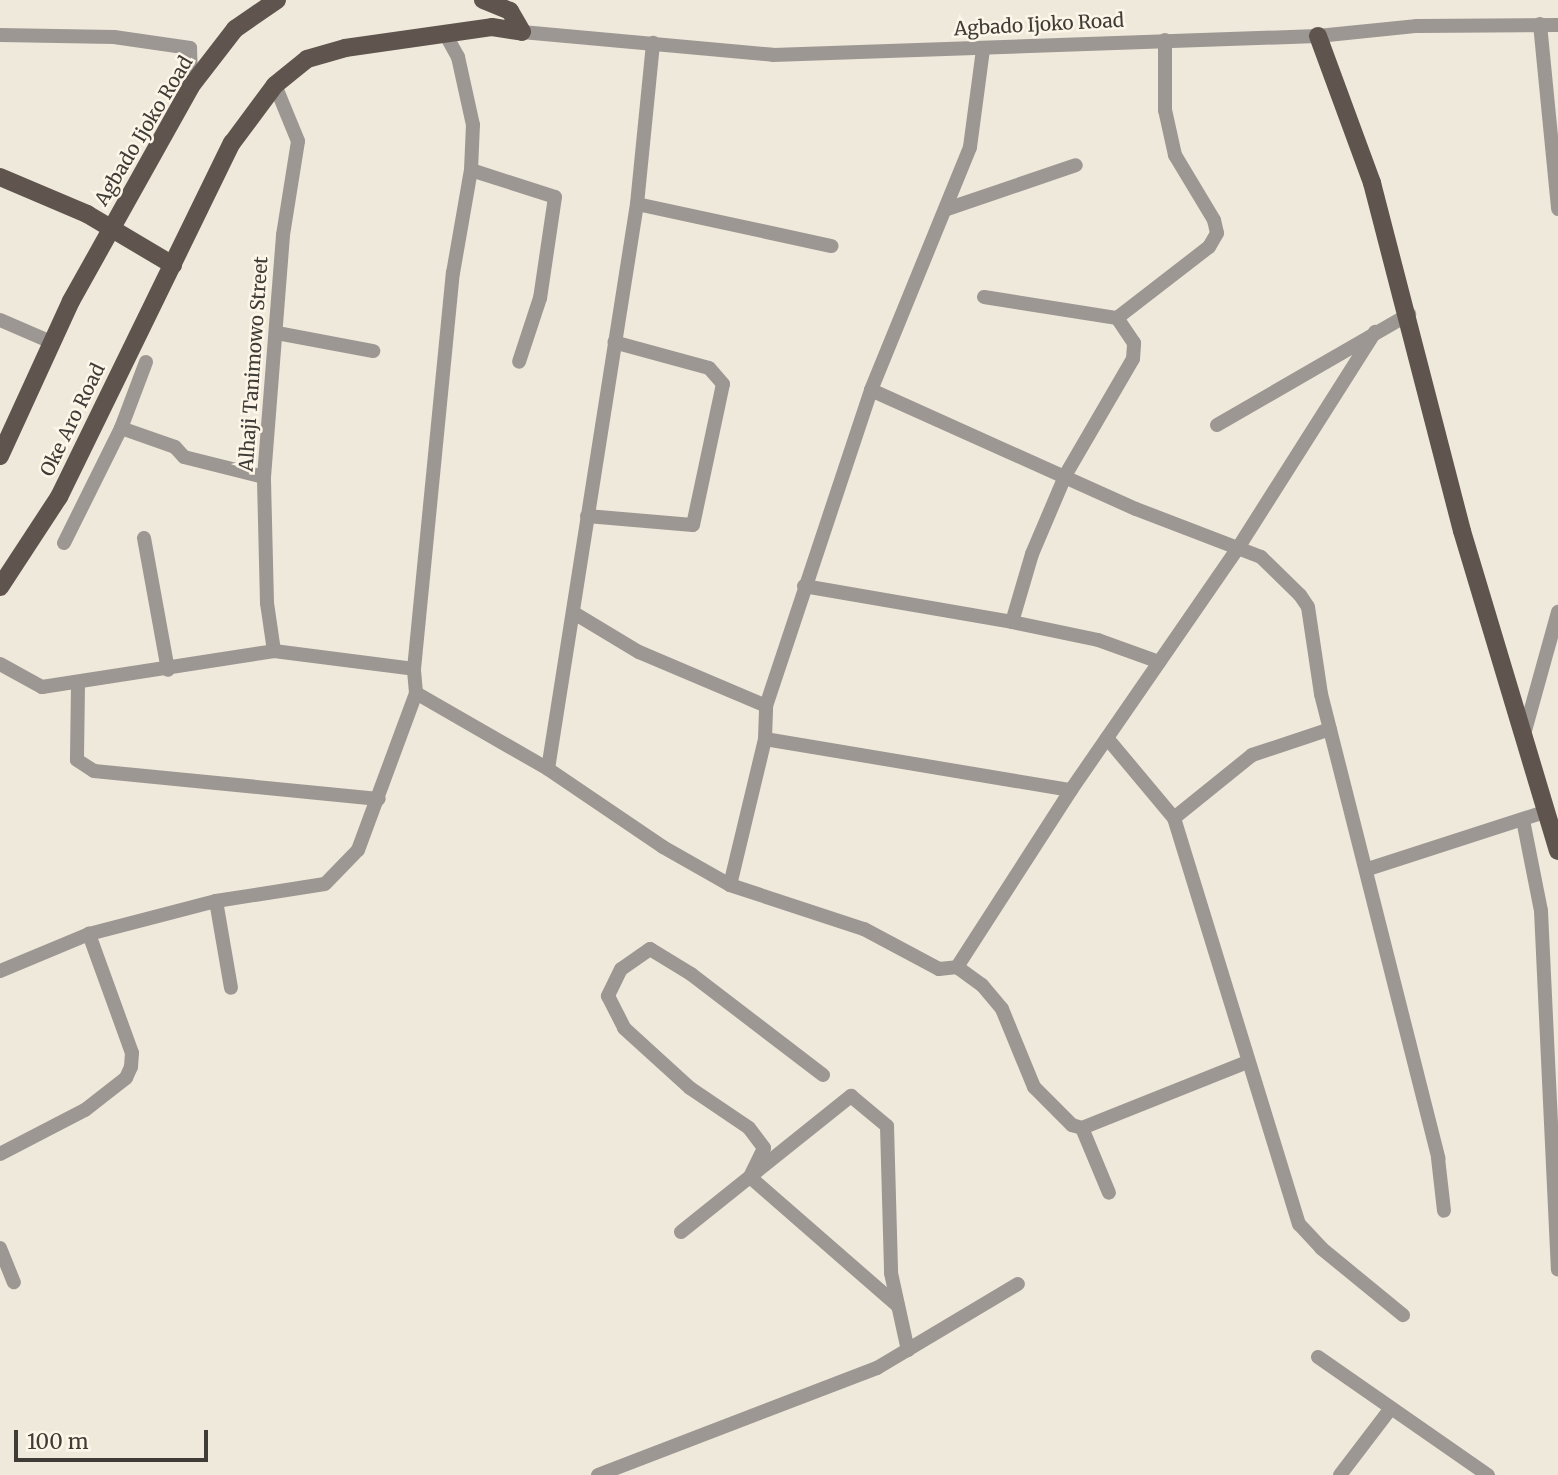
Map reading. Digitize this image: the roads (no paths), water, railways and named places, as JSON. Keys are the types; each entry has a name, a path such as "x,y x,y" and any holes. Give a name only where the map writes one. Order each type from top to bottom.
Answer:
{"main road":[{"name":"Agbado Ijoko Road","path":"111,228 191,86 235,29 277,0"},
{"path":"483,0 510,11 522,32"},
{"name":"Agbado Ijoko Road","path":"173,265 232,143 275,85 307,59 333,51 447,37 492,27 522,32"},
{"path":"1318,36 1372,183 1409,314 1462,531 1522,740 1558,852"},
{"path":"0,177 111,228 173,265"},
{"path":"0,456 51,342 111,228"},
{"name":"Oke Aro Road","path":"0,587 59,497 173,265"}],"street":[{"path":"1540,24 1558,209"},
{"name":"Agbado Ijoko Road","path":"522,32 743,54 983,49 1318,36 1417,26 1558,25"},
{"path":"0,35 114,37 190,48 191,86"},
{"path":"0,971 89,934 216,901 325,884 335,878 358,850 416,693 414,669 453,273 471,170 473,125 458,57 447,37"},
{"path":"984,297 1117,318 1209,247 1217,233 1175,155 1165,110 1165,40"},
{"path":"548,769 637,204 653,43"},
{"path":"730,885 765,739 766,706 871,390 947,209 970,146 983,49"},
{"name":"Alhaji Tanimowo Street","path":"274,651 267,603 264,477 283,235 298,141 294,123 275,85"},
{"path":"947,209 1076,165"},
{"path":"471,170 555,197 540,298 519,362"},
{"path":"637,204 832,246"},
{"path":"1217,425 1409,314"},
{"path":"1012,621 1032,554 1066,474 1135,351 1117,318"},
{"path":"0,320 51,342"},
{"path":"957,967 1071,790 1238,548 1375,332"},
{"path":"277,333 373,351"},
{"path":"587,516 693,525 723,384 709,368 614,342"},
{"path":"64,543 121,428 146,362"},
{"path":"871,390 1066,474 1136,509 1238,548 1274,567 1308,607 1330,729 1368,869 1391,982 1438,1158 1444,1211"},
{"path":"121,428 175,447 184,457 264,477"},
{"path":"144,538 168,670"},
{"path":"804,586 1012,621 1098,640 1159,662"},
{"path":"1522,740 1558,612"},
{"path":"574,613 639,652 766,706"},
{"path":"0,664 42,687 78,685 274,651 414,669"},
{"path":"78,685 77,760 94,771 379,799"},
{"path":"416,693 548,769 663,847 730,885 864,929 939,969 957,967 982,985 1002,1009 1034,1087 1072,1125 1082,1128 1247,1062"},
{"path":"1174,818 1252,755 1330,729"},
{"path":"1107,738 1174,818 1221,960 1247,1062 1299,1224 1321,1248 1403,1315"},
{"path":"765,739 1071,790"},
{"path":"1368,869 1544,812"},
{"path":"1523,820 1541,911 1558,1269"},
{"path":"216,901 231,988"},
{"path":"0,1154 86,1110 126,1078 131,1067 132,1053 89,934"},
{"path":"750,1177 764,1147 749,1128 690,1088 624,1028 608,996 621,969 650,949 691,974 823,1075"},
{"path":"681,1232 851,1096 887,1126 891,1273 908,1350"},
{"path":"1082,1128 1109,1193"},
{"path":"750,1177 898,1306"},
{"path":"0,1248 14,1282"},
{"path":"598,1475 877,1368 1018,1284"},
{"path":"1318,1357 1488,1475"},
{"path":"1340,1475 1391,1408"}]}
